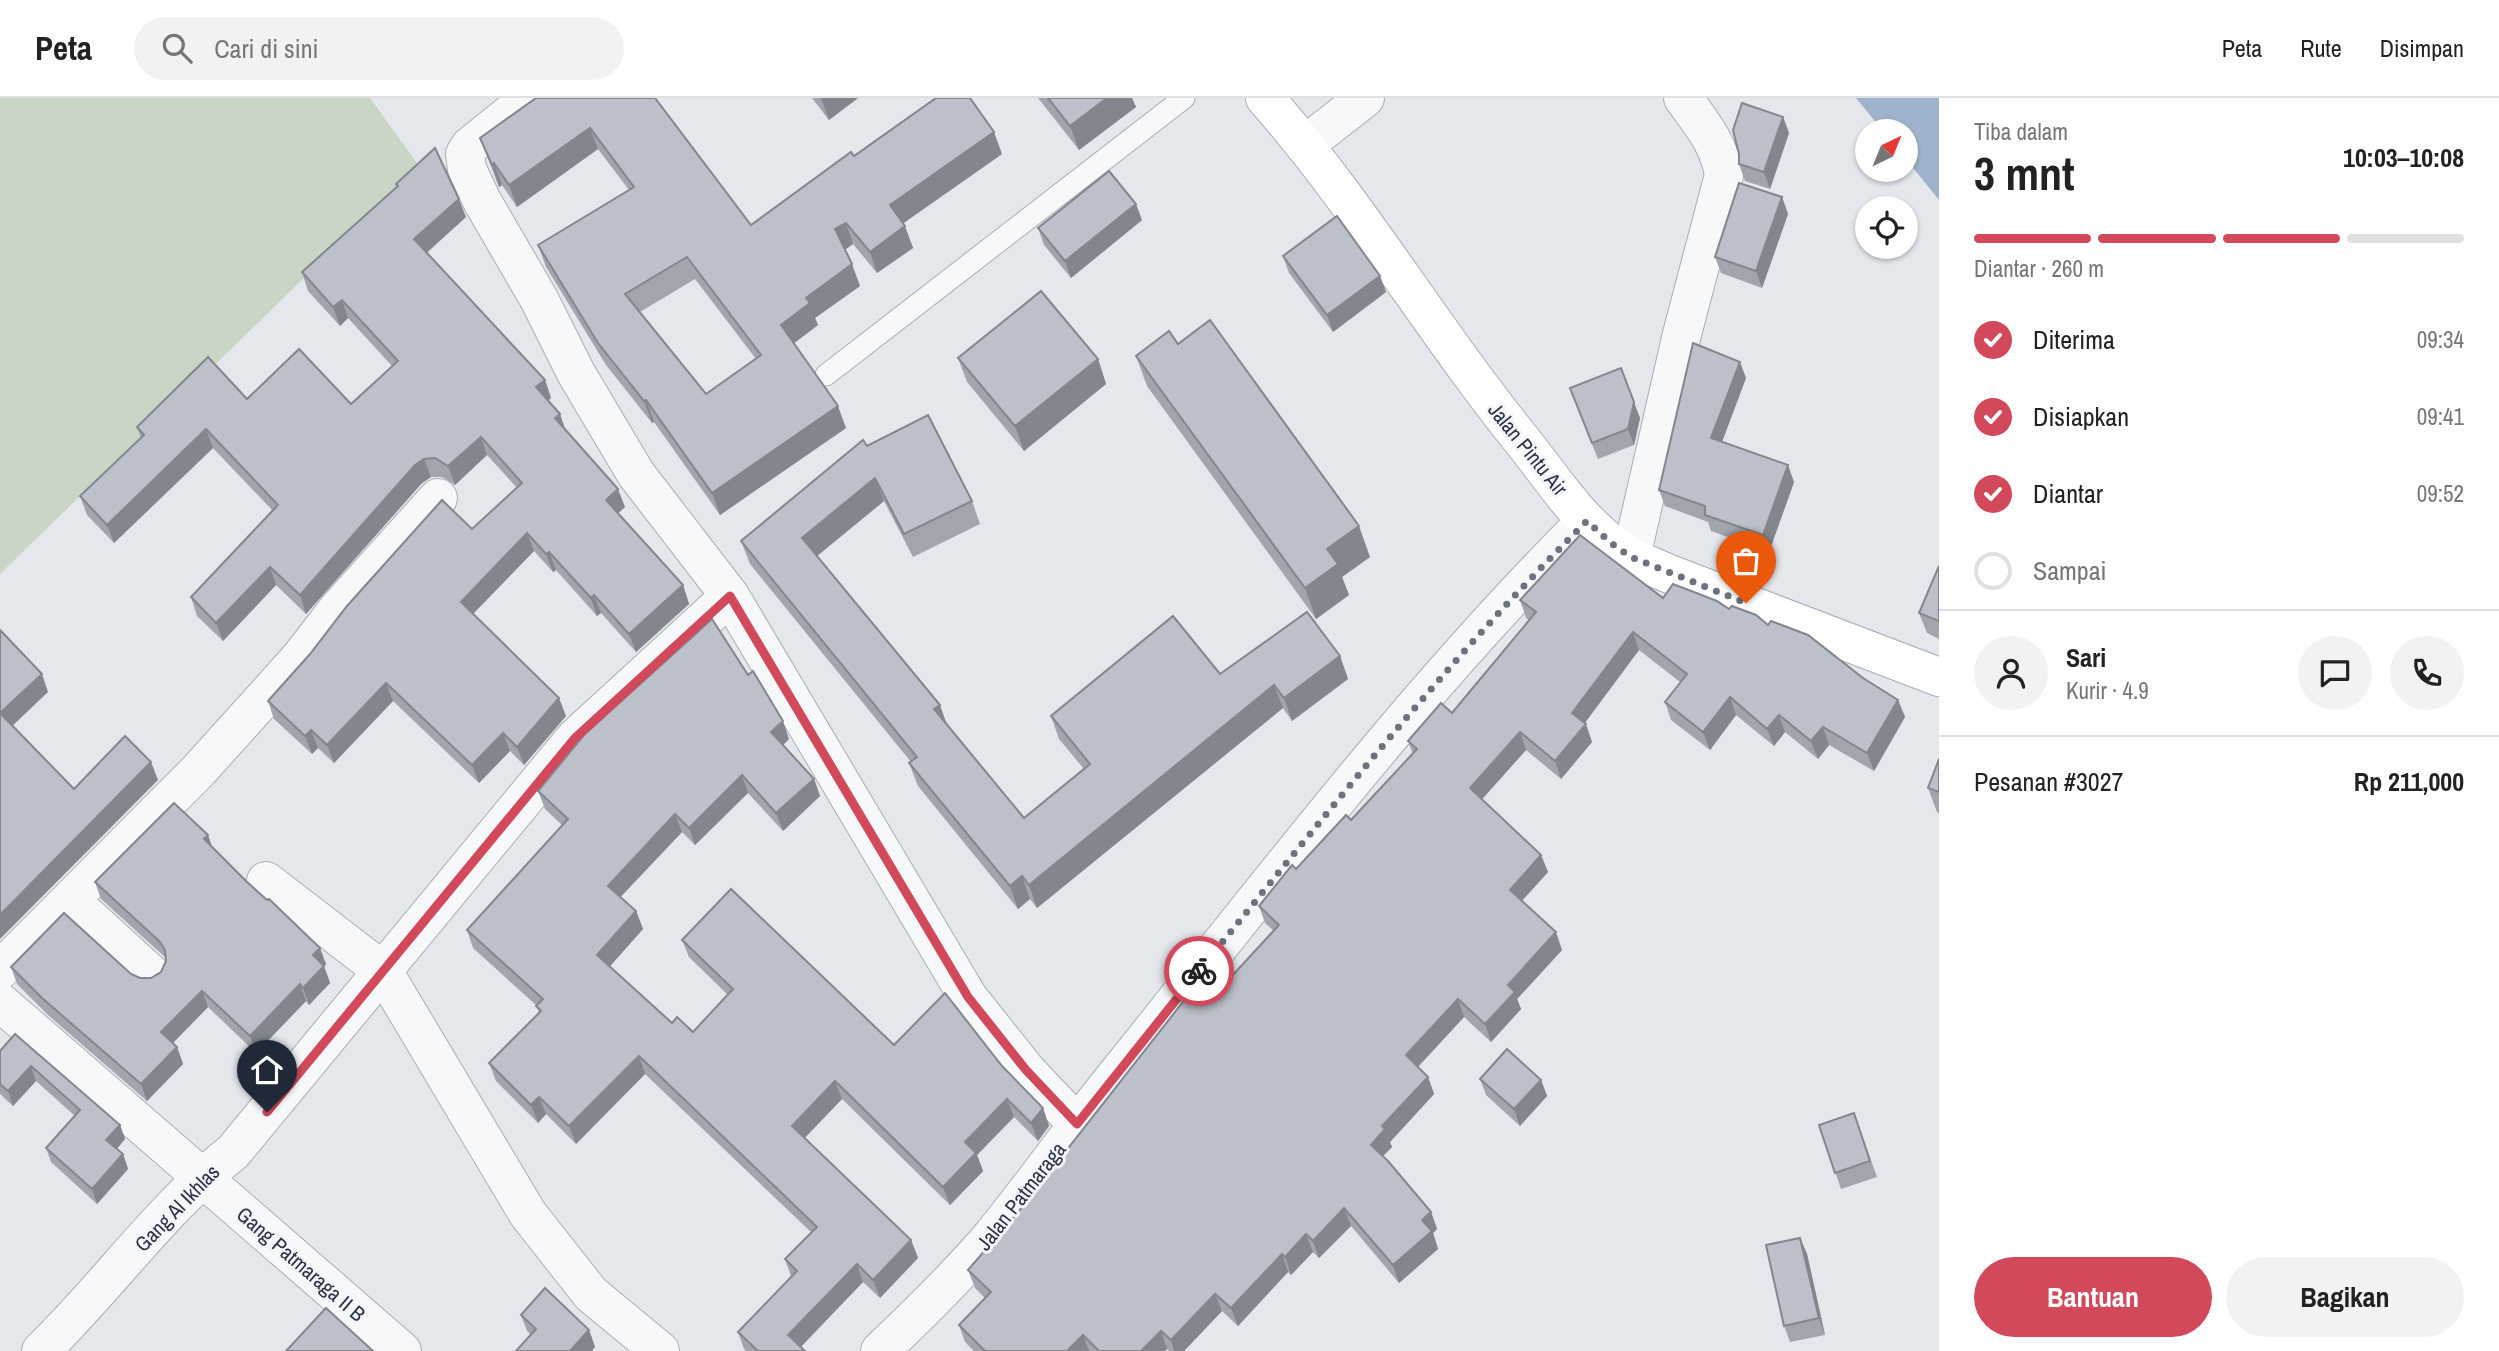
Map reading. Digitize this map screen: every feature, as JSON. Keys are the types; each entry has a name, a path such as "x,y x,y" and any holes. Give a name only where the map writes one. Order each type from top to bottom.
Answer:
{"street":[{"path":"530,98 470,146 465,155 467,169 482,201 538,299 576,373 636,474 730,596 968,997 1026,1070 1077,1124"},
{"name":"Jalan Pintu Air","path":"1265,98 1306,144 1480,389 1587,521 1611,543 1631,557 1685,580 1939,677"},
{"path":"1306,144 1365,98"},
{"path":"1631,557 1682,334 1724,175 1721,155 1711,135 1683,98"},
{"path":"0,971 200,769 438,498"},
{"name":"Jalan Patmaraga","path":"886,1349 989,1238 1301,845 1438,679 1517,591 1587,521"},
{"name":"Gang Al Ikhlas","path":"41,1351 75,1318 201,1178 233,1152 575,738 730,596"},
{"path":"266,881 383,971 528,1214 591,1294 660,1351"},
{"path":"70,900 151,974"},
{"name":"Gang Patmaraga II B","path":"0,1002 402,1351"}],"lane":[{"path":"825,375 1184,98"}],"green space":[{"path":"0,98 370,98 419,166 0,574"}],"water":[{"path":"1856,98 1939,98 1939,200 1918,174 1918,119 1873,119"}],"building":[{"path":"536,98 655,98 751,225 851,152 854,156 936,98 970,98 994,132 890,205 905,226 870,252 846,223 835,229 852,264 806,298 810,303 781,325 838,406 712,493 646,400 644,401 598,343 538,245 634,187 590,128 509,185 494,163 492,165 480,138","holes":["687,257 761,355 706,394 625,294"]},
{"path":"1048,98 1107,98 1070,126"},
{"path":"1742,103 1783,117 1764,172 1739,164 1733,130"},
{"path":"435,148 459,199 414,239 545,380 536,387 560,414 555,418 618,489 606,500 683,585 629,634 594,595 591,598 549,552 546,554 527,533 461,602 559,698 517,747 503,733 472,765 386,683 327,745 311,730 305,736 268,701 310,654 347,606 442,500 472,529 522,483 481,437 448,466 435,458 424,459 415,465 300,595 270,567 216,623 191,597 278,505 206,429 107,525 80,496 144,435 137,427 208,357 247,399 299,349 351,404 398,361 342,300 333,307 302,272 398,186 396,184"},
{"path":"1109,171 1136,204 1065,261 1038,228"},
{"path":"1739,183 1782,197 1756,271 1715,257"},
{"path":"1337,216 1380,276 1327,315 1283,256"},
{"path":"1041,291 1098,359 1015,426 958,358"},
{"path":"1210,320 1359,526 1327,549 1338,564 1305,588 1136,356 1169,331 1178,344"},
{"path":"1693,343 1740,362 1711,438 1788,465 1763,535 1705,515 1705,506 1659,490"},
{"path":"1621,368 1634,402 1628,429 1592,443 1570,388"},
{"path":"928,415 972,501 904,534 875,478 802,538 940,705 934,709 1024,818 1090,764 1051,716 1173,616 1220,674 1307,612 1340,656 1284,698 1274,685 1029,885 1022,876 1010,886 909,763 917,757 741,541 863,440 867,446"},
{"path":"1580,535 1663,598 1673,584 1717,601 1729,609 1732,606 1756,615 1768,625 1771,621 1808,635 1863,678 1898,700 1867,753 1823,727 1811,741 1779,715 1767,729 1730,697 1703,732 1665,702 1687,674 1633,632 1572,713 1586,724 1555,761 1520,732 1470,788 1541,855 1510,890 1556,932 1508,985 1515,992 1485,1024 1458,999 1406,1055 1428,1077 1382,1126 1385,1129 1371,1145 1431,1212 1422,1220 1432,1231 1393,1265 1344,1208 1313,1241 1306,1234 1285,1257 1282,1254 1231,1308 1215,1294 1171,1340 1161,1331 1141,1351 1099,1351 1083,1335 1067,1351 985,1351 959,1325 991,1292 968,1270 1018,1212 1193,989 1207,1003 1279,925 1259,906 1292,865 1296,869 1346,815 1351,820 1417,749 1408,741 1441,703 1452,713 1536,612 1520,600"},
{"path":"1939,566 1939,621 1919,613"},
{"path":"712,619 748,675 753,671 783,721 771,732 814,779 776,813 742,775 689,828 675,814 608,886 636,911 597,955 672,1023 677,1017 693,1032 733,989 682,940 731,889 894,1045 945,993 1002,1066 1043,1108 1031,1123 1007,1099 965,1142 976,1153 943,1187 835,1081 792,1126 911,1240 873,1280 857,1264 788,1335 805,1351 758,1351 738,1332 797,1271 785,1259 817,1227 639,1056 569,1126 539,1097 531,1105 489,1063 541,1011 536,1006 543,999 467,930 568,819 538,791 584,735"},
{"path":"0,630 42,674 0,713"},
{"path":"0,713 74,789 125,736 151,762 0,915"},
{"path":"1939,759 1939,792 1928,788"},
{"path":"174,803 208,835 204,839 247,882 269,899 320,948 313,955 324,966 303,988 300,984 250,1036 202,991 161,1032 177,1047 141,1084 42,998 11,967 64,913 131,974 140,978 151,978 161,972 166,961 165,950 160,942 95,882"},
{"path":"15,1034 120,1125 106,1140 123,1154 92,1189 46,1148 80,1110 31,1066 8,1091 0,1084 0,1051"},
{"path":"1507,1049 1541,1080 1514,1109 1480,1079"},
{"path":"1854,1113 1870,1161 1835,1173 1819,1125"},
{"path":"1800,1238 1819,1318 1784,1326 1766,1245"},
{"path":"545,1288 589,1330 570,1351 516,1351 536,1329 521,1315"},
{"path":"326,1308 373,1351 286,1351"}],"way so far":[{"path":"1199,971 1438,679 1517,591 1587,521 1631,557 1746,603"}],"route":[{"path":"267,1112 575,738 730,596 968,997 1026,1070 1077,1124 1199,971"}]}
